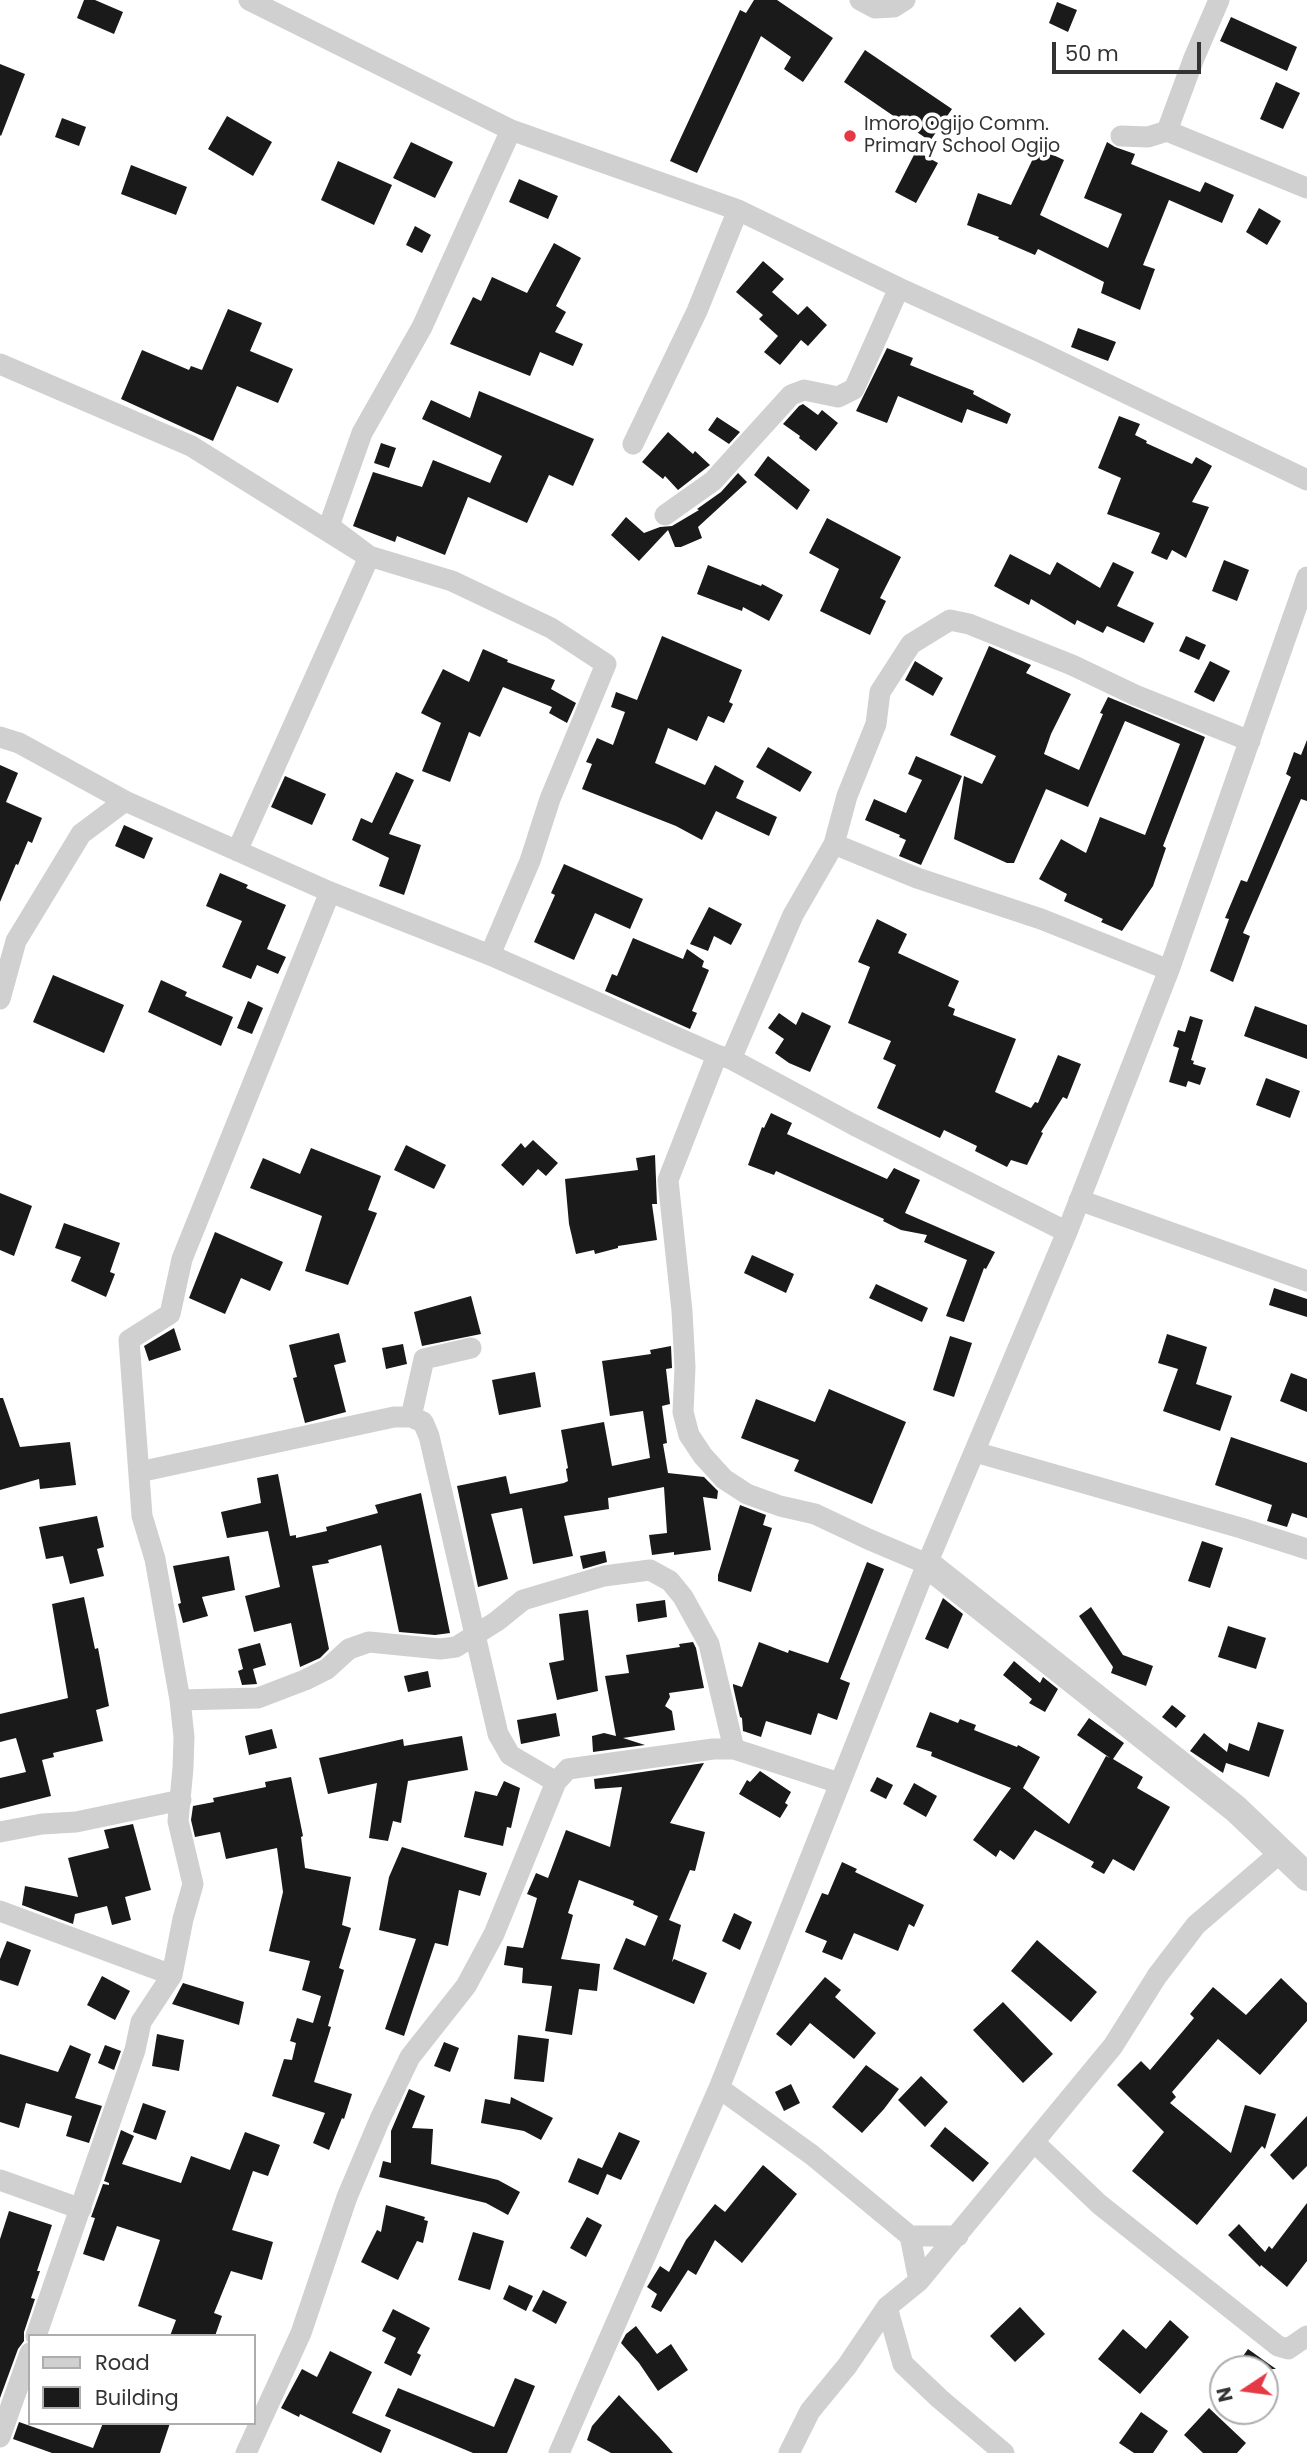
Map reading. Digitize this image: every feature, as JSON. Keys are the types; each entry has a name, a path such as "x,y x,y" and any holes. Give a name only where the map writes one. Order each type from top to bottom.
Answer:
{"street":[{"path":"249,0 511,130 738,210 1307,480"},
{"path":"860,0 875,8 894,7 905,0"},
{"path":"1167,131 1219,0"},
{"path":"490,955 530,861 550,799 606,664 551,628 452,581 369,556 329,526 362,433 427,315 511,130"},
{"path":"1122,136 1148,137 1167,131 1307,188"},
{"path":"633,444 697,311 738,210"},
{"path":"665,515 713,481 791,395 804,390 838,397 854,389 899,288"},
{"path":"0,364 191,446 369,557 237,851"},
{"path":"559,2453 719,2088 927,1564 1067,1232 1169,970 1307,577"},
{"path":"1250,741 969,624 950,620 911,644 880,692 876,724 848,796 834,844 793,915 668,1180 682,1311 685,1367 683,1412 689,1434 710,1464 724,1479 747,1494 780,1506 815,1514 927,1564 1216,1792 1307,1877"},
{"path":"0,737 19,743 125,801 237,851 330,892 490,955 724,1057 1067,1232"},
{"path":"0,999 16,941 80,834 125,801"},
{"path":"834,844 916,878 1041,919 1169,970"},
{"path":"37,2334 135,2050 141,2022 172,1975 193,1884 178,1821 184,1737 180,1700 155,1559 142,1516 129,1340 170,1314 183,1259 330,892"},
{"path":"1079,1200 1307,1281"},
{"path":"411,1417 424,1359 471,1348"},
{"path":"139,1472 394,1417 411,1417 423,1422 429,1436 498,1734 510,1755 556,1782"},
{"path":"975,1452 1307,1549"},
{"path":"180,1700 258,1698 306,1680 327,1669 349,1649 369,1642 440,1649 456,1647 523,1600 604,1576 650,1570 670,1581 683,1597 709,1644 734,1749"},
{"path":"246,2453 301,2333 347,2197 380,2119 410,2057 466,1986 494,1934 556,1782 568,1769 701,1750 734,1749 839,1783"},
{"path":"0,1832 42,1824 76,1822 181,1800"},
{"path":"789,2453 810,2411 887,2307 919,2281 958,2236 1113,2046 1157,1976 1196,1926 1281,1852"},
{"path":"0,1911 172,1975"},
{"path":"719,2088 812,2155 910,2236 919,2281"},
{"path":"1034,2142 1099,2204 1278,2346 1288,2349 1307,2336"},
{"path":"0,2180 81,2209"},
{"path":"910,2236 958,2236"},
{"path":"887,2307 902,2364"},
{"path":"866,2338 902,2364 1004,2453"},
{"path":"0,2437 28,2359"}],"building":[{"path":"84,0 95,0 123,12 114,34 77,18"},
{"path":"754,0 777,0 833,38 803,82 784,69 791,57 761,36 697,173 670,161 740,10 746,13"},
{"path":"1057,2 1077,10 1068,32 1049,23"},
{"path":"1231,17 1297,47 1287,71 1220,41"},
{"path":"865,50 952,109 930,141 844,82"},
{"path":"0,64 25,74 1,136 0,135"},
{"path":"1276,82 1300,93 1283,129 1260,119"},
{"path":"227,116 272,142 253,176 208,149"},
{"path":"62,118 86,127 79,146 55,137"},
{"path":"411,142 453,162 435,198 393,178"},
{"path":"1107,142 1135,154 1131,164 1200,192 1205,182 1234,195 1222,223 1169,200 1143,265 1155,269 1140,310 1101,293 1104,282 1038,249 1035,255 967,225 978,193 1011,205 1038,148 1064,160 1040,215 1108,248 1122,214 1084,198"},
{"path":"916,151 938,163 916,203 895,192"},
{"path":"338,161 392,185 374,225 321,200"},
{"path":"131,165 187,187 176,215 121,194"},
{"path":"519,179 558,196 548,219 509,202"},
{"path":"1259,208 1281,221 1267,245 1246,232"},
{"path":"415,226 431,235 422,253 406,245"},
{"path":"554,243 581,258 556,306 566,312 555,332 583,344 573,366 540,352 530,376 450,344 473,297 481,301 492,277 527,293"},
{"path":"763,261 784,279 772,292 798,315 807,306 827,325 808,346 801,340 780,365 764,352 778,336 759,319 763,315 736,292"},
{"path":"228,309 262,323 250,351 293,369 278,403 237,386 213,441 121,399 142,350 189,370 191,366 202,370"},
{"path":"1078,328 1116,342 1108,361 1071,347"},
{"path":"887,348 913,358 910,365 974,391 973,394 1011,414 1007,424 967,409 962,423 898,396 887,423 856,411"},
{"path":"479,391 594,439 573,486 549,475 527,523 468,497 445,555 397,536 395,542 353,526 373,472 422,487 433,460 490,483 502,456 422,419 431,400 470,418"},
{"path":"803,404 818,415 822,410 838,423 816,451 783,424"},
{"path":"1119,416 1140,424 1135,435 1147,441 1146,443 1192,464 1196,457 1212,466 1192,502 1209,507 1186,558 1172,550 1167,560 1151,553 1160,533 1107,514 1121,478 1098,468"},
{"path":"717,417 740,432 729,444 708,430"},
{"path":"668,432 710,465 678,490 665,476 663,479 642,462"},
{"path":"381,443 396,448 389,468 374,463"},
{"path":"768,456 810,490 797,510 754,475"},
{"path":"738,473 747,482 698,527 702,538 675,547 668,530 639,561 611,535 626,517 644,533 672,526 699,510 697,509 721,492"},
{"path":"827,518 901,557 880,598 886,601 870,635 820,611 839,569 809,553"},
{"path":"1010,554 1050,575 1057,562 1100,588 1113,562 1134,572 1117,606 1154,623 1144,643 1107,626 1103,633 1077,620 1075,625 1031,599 1029,605 994,586"},
{"path":"1224,560 1249,570 1237,601 1212,591"},
{"path":"708,565 761,586 762,584 783,595 769,621 743,607 742,611 697,594"},
{"path":"662,636 742,670 729,702 733,704 724,723 708,716 697,741 668,728 655,763 705,785 715,765 744,781 736,798 777,817 769,836 716,811 702,840 676,826 582,789 592,764 586,762 597,738 613,745 625,712 611,707 616,692 637,700"},
{"path":"1186,636 1206,645 1199,660 1179,651"},
{"path":"989,646 1031,665 1026,673 1071,694 1044,754 1079,770 1108,697 1205,737 1163,846 1166,848 1153,886 1122,931 1064,901 1067,894 1039,879 1061,839 1086,853 1100,817 1145,835 1180,744 1125,721 1088,807 1046,789 1014,863 1007,863 954,839 964,776 982,784 996,756 950,735"},
{"path":"483,649 508,660 507,662 555,680 551,689 576,703 567,723 549,713 552,707 503,687 480,737 469,732 450,782 422,771 441,723 421,713 443,669 469,682"},
{"path":"915,661 943,678 933,696 905,680"},
{"path":"1210,661 1230,671 1214,702 1194,692"},
{"path":"1307,740 1307,801 1301,799 1243,933 1250,936 1233,982 1210,971 1229,919 1225,918 1241,880 1247,882 1291,777 1286,774 1294,752 1301,755"},
{"path":"768,747 812,772 800,792 756,767"},
{"path":"916,756 962,776 921,865 899,856 906,840 899,837 900,835 865,820 874,799 906,813 922,780 908,774"},
{"path":"0,765 18,773 6,802 42,818 32,843 28,841 18,865 16,864 0,902"},
{"path":"396,772 414,780 389,834 421,845 404,895 379,886 389,858 352,840 361,818 372,823"},
{"path":"285,776 326,794 312,825 271,807"},
{"path":"124,825 153,838 144,859 115,846"},
{"path":"564,864 643,899 630,929 595,913 574,960 534,942 555,895 551,893"},
{"path":"220,873 248,885 246,888 286,905 267,949 286,957 278,974 257,965 251,979 222,967 242,921 206,906"},
{"path":"709,907 742,924 731,945 714,936 708,951 690,944"},
{"path":"877,919 907,934 898,953 959,981 948,1006 955,1009 953,1015 1016,1039 995,1092 1031,1108 1035,1102 1038,1103 1058,1055 1081,1064 1067,1099 1063,1097 1041,1132 1043,1133 1027,1165 1011,1160 1007,1167 975,1151 977,1146 944,1130 940,1138 877,1108 896,1065 883,1059 891,1041 848,1023 870,967 858,962"},
{"path":"633,938 683,959 687,949 704,961 702,967 709,970 692,1011 697,1013 690,1029 605,991 612,974 617,976"},
{"path":"53,975 124,1005 104,1053 33,1022"},
{"path":"161,980 187,992 185,996 233,1017 221,1046 148,1012"},
{"path":"248,1001 263,1008 252,1034 237,1028"},
{"path":"1255,1006 1307,1025 1307,1059 1244,1036"},
{"path":"802,1012 831,1026 810,1072 789,1063 775,1053 784,1039 768,1028 779,1013 796,1025"},
{"path":"1190,1016 1203,1020 1191,1060 1194,1061 1193,1064 1206,1068 1200,1085 1188,1081 1186,1087 1169,1082 1179,1048 1173,1046 1178,1030 1185,1032"},
{"path":"1266,1078 1300,1091 1290,1118 1256,1105"},
{"path":"771,1113 792,1123 787,1134 887,1179 894,1168 920,1180 905,1213 995,1252 986,1269 984,1268 964,1322 946,1316 967,1260 924,1242 927,1235 901,1230 883,1221 884,1219 776,1171 774,1175 748,1165 762,1127 764,1128"},
{"path":"533,1140 558,1163 546,1176 538,1169 523,1186 501,1165 521,1143 525,1148"},
{"path":"406,1145 446,1165 434,1189 394,1170"},
{"path":"311,1148 381,1176 368,1210 377,1213 348,1285 305,1271 322,1216 250,1188 263,1158 300,1174"},
{"path":"655,1155 657,1204 652,1204 657,1240 618,1246 595,1254 594,1250 576,1254 569,1224 565,1179 638,1170 636,1158"},
{"path":"0,1193 32,1206 14,1256 0,1250"},
{"path":"64,1223 120,1243 110,1272 115,1274 106,1297 71,1281 81,1257 55,1248"},
{"path":"215,1232 283,1262 270,1291 241,1278 225,1314 189,1298"},
{"path":"752,1255 794,1274 786,1293 744,1273"},
{"path":"876,1284 928,1308 922,1322 869,1298"},
{"path":"1274,1288 1307,1299 1307,1317 1269,1305"},
{"path":"471,1296 481,1334 422,1346 414,1312"},
{"path":"174,1328 181,1350 149,1361 144,1346"},
{"path":"339,1333 346,1362 334,1365 346,1412 305,1423 293,1378 297,1377 289,1345"},
{"path":"1167,1334 1207,1347 1196,1384 1232,1396 1220,1431 1163,1411 1178,1369 1158,1363"},
{"path":"950,1336 972,1343 954,1397 933,1390"},
{"path":"403,1344 407,1364 386,1369 382,1348"},
{"path":"671,1346 672,1368 666,1369 670,1404 662,1406 667,1443 663,1444 668,1473 704,1477 718,1491 717,1499 703,1497 711,1550 652,1555 649,1535 667,1533 664,1487 608,1498 609,1509 564,1516 573,1556 533,1564 522,1508 491,1514 508,1579 478,1587 457,1486 506,1476 510,1494 564,1483 568,1481 568,1468 561,1430 604,1422 612,1466 650,1458 643,1411 610,1416 602,1361 651,1354 650,1350"},
{"path":"535,1372 541,1407 499,1415 492,1380"},
{"path":"1291,1373 1307,1379 1307,1412 1280,1401"},
{"path":"829,1389 906,1422 872,1504 794,1471 799,1460 741,1438 756,1399 815,1422"},
{"path":"0,1398 3,1398 20,1447 70,1442 76,1485 40,1489 39,1479 0,1490"},
{"path":"1231,1437 1307,1463 1307,1518 1292,1513 1287,1527 1267,1521 1272,1505 1215,1485"},
{"path":"278,1474 290,1536 296,1535 296,1538 327,1531 326,1527 378,1513 375,1505 421,1493 450,1633 435,1635 399,1632 381,1545 312,1566 329,1649 320,1658 300,1667 291,1623 254,1632 245,1596 280,1587 268,1531 227,1538 221,1512 261,1503 257,1478"},
{"path":"740,1505 766,1515 763,1525 772,1528 751,1592 718,1581"},
{"path":"97,1516 104,1547 97,1549 104,1576 70,1584 63,1556 46,1559 39,1527"},
{"path":"1202,1541 1223,1548 1210,1588 1188,1581"},
{"path":"605,1551 607,1562 583,1569 580,1556"},
{"path":"229,1556 235,1590 202,1597 208,1616 183,1623 173,1566"},
{"path":"867,1562 884,1569 840,1679 850,1683 837,1720 818,1713 811,1735 766,1721 761,1737 743,1731 733,1684 742,1687 759,1642 828,1663"},
{"path":"84,1597 95,1649 98,1648 109,1706 96,1710 103,1741 53,1753 54,1757 42,1760 51,1796 0,1809 0,1778 26,1772 16,1738 0,1742 0,1714 68,1698 52,1604"},
{"path":"943,1598 963,1614 948,1649 925,1639"},
{"path":"665,1600 667,1617 638,1622 636,1604"},
{"path":"1091,1607 1123,1655 1153,1666 1146,1686 1111,1673 1113,1667 1079,1616"},
{"path":"588,1610 598,1691 557,1700 549,1663 564,1660 559,1614"},
{"path":"1228,1626 1266,1638 1256,1669 1218,1657"},
{"path":"693,1642 704,1688 669,1693 670,1697 665,1706 672,1711 675,1730 623,1738 645,1745 593,1752 592,1736 604,1733 616,1736 605,1676 629,1673 626,1655 680,1647 679,1644"},
{"path":"260,1643 266,1665 253,1669 257,1684 242,1685 238,1671 243,1669 238,1649"},
{"path":"1014,1661 1040,1683 1043,1677 1058,1689 1045,1712 1029,1703 1032,1699 1003,1675"},
{"path":"428,1671 431,1687 408,1692 404,1676"},
{"path":"1172,1705 1186,1716 1176,1728 1162,1717"},
{"path":"930,1712 958,1723 960,1719 976,1725 974,1730 1017,1747 1018,1745 1040,1757 1023,1788 1069,1824 1106,1756 1110,1758 1077,1735 1089,1718 1124,1743 1113,1759 1143,1777 1137,1788 1170,1807 1134,1871 1113,1859 1104,1874 1091,1867 1094,1862 1035,1830 1014,1860 1000,1850 996,1857 973,1840 1011,1788 931,1756 932,1752 916,1747"},
{"path":"556,1713 560,1736 521,1744 517,1720"},
{"path":"1258,1722 1284,1730 1269,1777 1226,1763 1223,1773 1190,1751 1204,1733 1227,1752 1229,1743 1249,1751"},
{"path":"272,1729 277,1748 249,1755 245,1736"},
{"path":"462,1736 468,1770 408,1781 401,1823 393,1821 388,1841 369,1838 377,1783 328,1794 319,1758 403,1739 404,1746"},
{"path":"704,1763 670,1823 705,1832 695,1871 690,1870 669,1920 681,1925 672,1962 674,1959 707,1973 694,2004 613,1969 626,1938 645,1946 658,1916 633,1905 634,1901 579,1880 568,1913 573,1915 561,1959 600,1964 597,1991 579,1989 572,2035 545,2031 552,1986 522,1983 523,1968 504,1965 507,1946 523,1948 537,1898 527,1894 536,1873 548,1878 566,1830 610,1847 622,1787 595,1789 594,1779"},
{"path":"760,1771 791,1792 785,1803 788,1805 780,1818 739,1794 747,1780 750,1782"},
{"path":"291,1777 303,1836 305,1868 351,1877 342,1925 351,1928 339,1968 344,1970 328,2026 331,2027 314,2082 352,2094 329,2150 313,2143 325,2113 272,2096 284,2059 292,2060 296,2043 290,2041 297,2018 313,2023 321,1996 302,1990 310,1961 269,1951 283,1892 277,1848 226,1859 220,1832 195,1837 191,1820 193,1806 214,1802 213,1798 266,1787 265,1782"},
{"path":"877,1777 893,1785 886,1799 870,1791"},
{"path":"504,1781 520,1788 511,1828 507,1827 503,1846 464,1837 475,1791 497,1796"},
{"path":"914,1783 937,1796 926,1817 903,1804"},
{"path":"133,1824 151,1890 125,1897 131,1920 112,1925 107,1906 75,1914 73,1924 22,1905 25,1886 78,1897 68,1858 109,1848 104,1830"},
{"path":"402,1847 487,1873 480,1896 459,1890 448,1946 435,1943 404,2036 385,2029 416,1939 379,1930 389,1877"},
{"path":"842,1862 857,1869 855,1872 924,1905 914,1927 909,1924 898,1951 854,1933 842,1960 822,1952 827,1941 805,1932 822,1893 828,1895"},
{"path":"734,1913 752,1922 740,1950 722,1941"},
{"path":"1037,1940 1097,1992 1071,2022 1011,1971"},
{"path":"7,1941 31,1950 18,1986 0,1980 0,1959"},
{"path":"102,1976 130,1991 115,2020 87,2005"},
{"path":"825,1977 841,1990 835,1997 876,2033 854,2059 810,2023 791,2046 776,2034"},
{"path":"1281,1978 1307,2003 1307,2021 1260,2075 1218,2039 1172,2092 1176,2097 1170,2103 1231,2153 1245,2105 1276,2114 1265,2149 1262,2146 1197,2225 1132,2171 1164,2132 1117,2085 1141,2061 1150,2070 1194,2018 1190,2014 1213,1987 1246,2015"},
{"path":"183,1983 244,2002 239,2025 172,2004"},
{"path":"1003,2002 1053,2054 1023,2083 973,2030"},
{"path":"157,2034 184,2040 179,2071 152,2066"},
{"path":"518,2035 549,2039 544,2082 514,2079"},
{"path":"444,2042 459,2048 450,2072 434,2066"},
{"path":"70,2045 91,2054 75,2098 102,2106 89,2143 66,2136 72,2116 26,2103 19,2128 0,2122 0,2054 58,2072"},
{"path":"105,2045 121,2051 114,2070 98,2063"},
{"path":"866,2065 899,2089 862,2133 832,2107"},
{"path":"921,2076 948,2102 925,2127 898,2100"},
{"path":"791,2084 800,2103 784,2111 775,2092"},
{"path":"409,2089 425,2096 412,2128 433,2129 431,2164 498,2180 520,2192 508,2215 486,2203 379,2177 383,2161 391,2163 391,2131"},
{"path":"511,2097 553,2118 541,2140 524,2131 481,2123 485,2099 510,2104"},
{"path":"143,2103 166,2111 156,2140 133,2132"},
{"path":"1307,2116 1307,2166 1293,2180 1270,2155"},
{"path":"945,2127 989,2163 973,2182 930,2146"},
{"path":"121,2130 134,2136 122,2164 181,2183 191,2156 230,2170 245,2132 280,2145 268,2176 253,2171 232,2230 273,2242 262,2280 231,2271 214,2313 222,2316 216,2334 171,2334 176,2320 138,2306 160,2240 117,2226 104,2261 83,2254 95,2218 91,2217 103,2184 109,2185 104,2181"},
{"path":"619,2132 640,2141 621,2180 607,2174 598,2195 568,2182 578,2158 602,2168"},
{"path":"763,2165 797,2194 742,2263 715,2240 696,2275 688,2270 661,2312 651,2307 657,2294 647,2287 660,2266 669,2272 686,2240 715,2204 725,2212"},
{"path":"1307,2203 1307,2261 1287,2287 1261,2265 1260,2267 1228,2235 1239,2224 1265,2252 1269,2246 1272,2249"},
{"path":"386,2205 425,2217 424,2220 428,2221 423,2243 417,2241 398,2280 361,2262 377,2230 381,2232"},
{"path":"9,2211 52,2225 37,2271 40,2271 31,2298 35,2299 24,2332 24,2341 18,2349 0,2398 0,2239"},
{"path":"587,2217 602,2225 586,2257 570,2248"},
{"path":"473,2232 504,2241 490,2290 458,2280"},
{"path":"509,2285 533,2296 526,2311 503,2299"},
{"path":"543,2290 567,2302 556,2324 532,2311"},
{"path":"1020,2307 1045,2334 1015,2362 990,2336"},
{"path":"393,2309 430,2328 417,2353 421,2355 411,2376 384,2363 396,2338 382,2331"},
{"path":"1170,2320 1189,2337 1140,2394 1098,2359 1123,2329 1146,2349"},
{"path":"636,2326 657,2354 671,2344 688,2370 658,2391 621,2343 626,2334"},
{"path":"1248,2349 1256,2355 1244,2355"},
{"path":"330,2351 372,2372 352,2413 391,2430 381,2453 300,2414 299,2417 281,2408 302,2369 317,2377"},
{"path":"515,2378 535,2386 507,2453 473,2453 385,2416 398,2388 494,2427"},
{"path":"619,2395 673,2453 611,2453 587,2440 592,2426"},
{"path":"1209,2408 1209,2425 1227,2425 1246,2443 1237,2453 1203,2453 1184,2435"},
{"path":"1141,2412 1168,2431 1153,2453 1134,2453 1119,2443"},
{"path":"19,2422 93,2448 102,2425 169,2425 160,2453 52,2453 13,2439"}],"place":[{"name":"Imoro Ogijo Comm. Primary School Ogijo","path":"850,136"}]}
